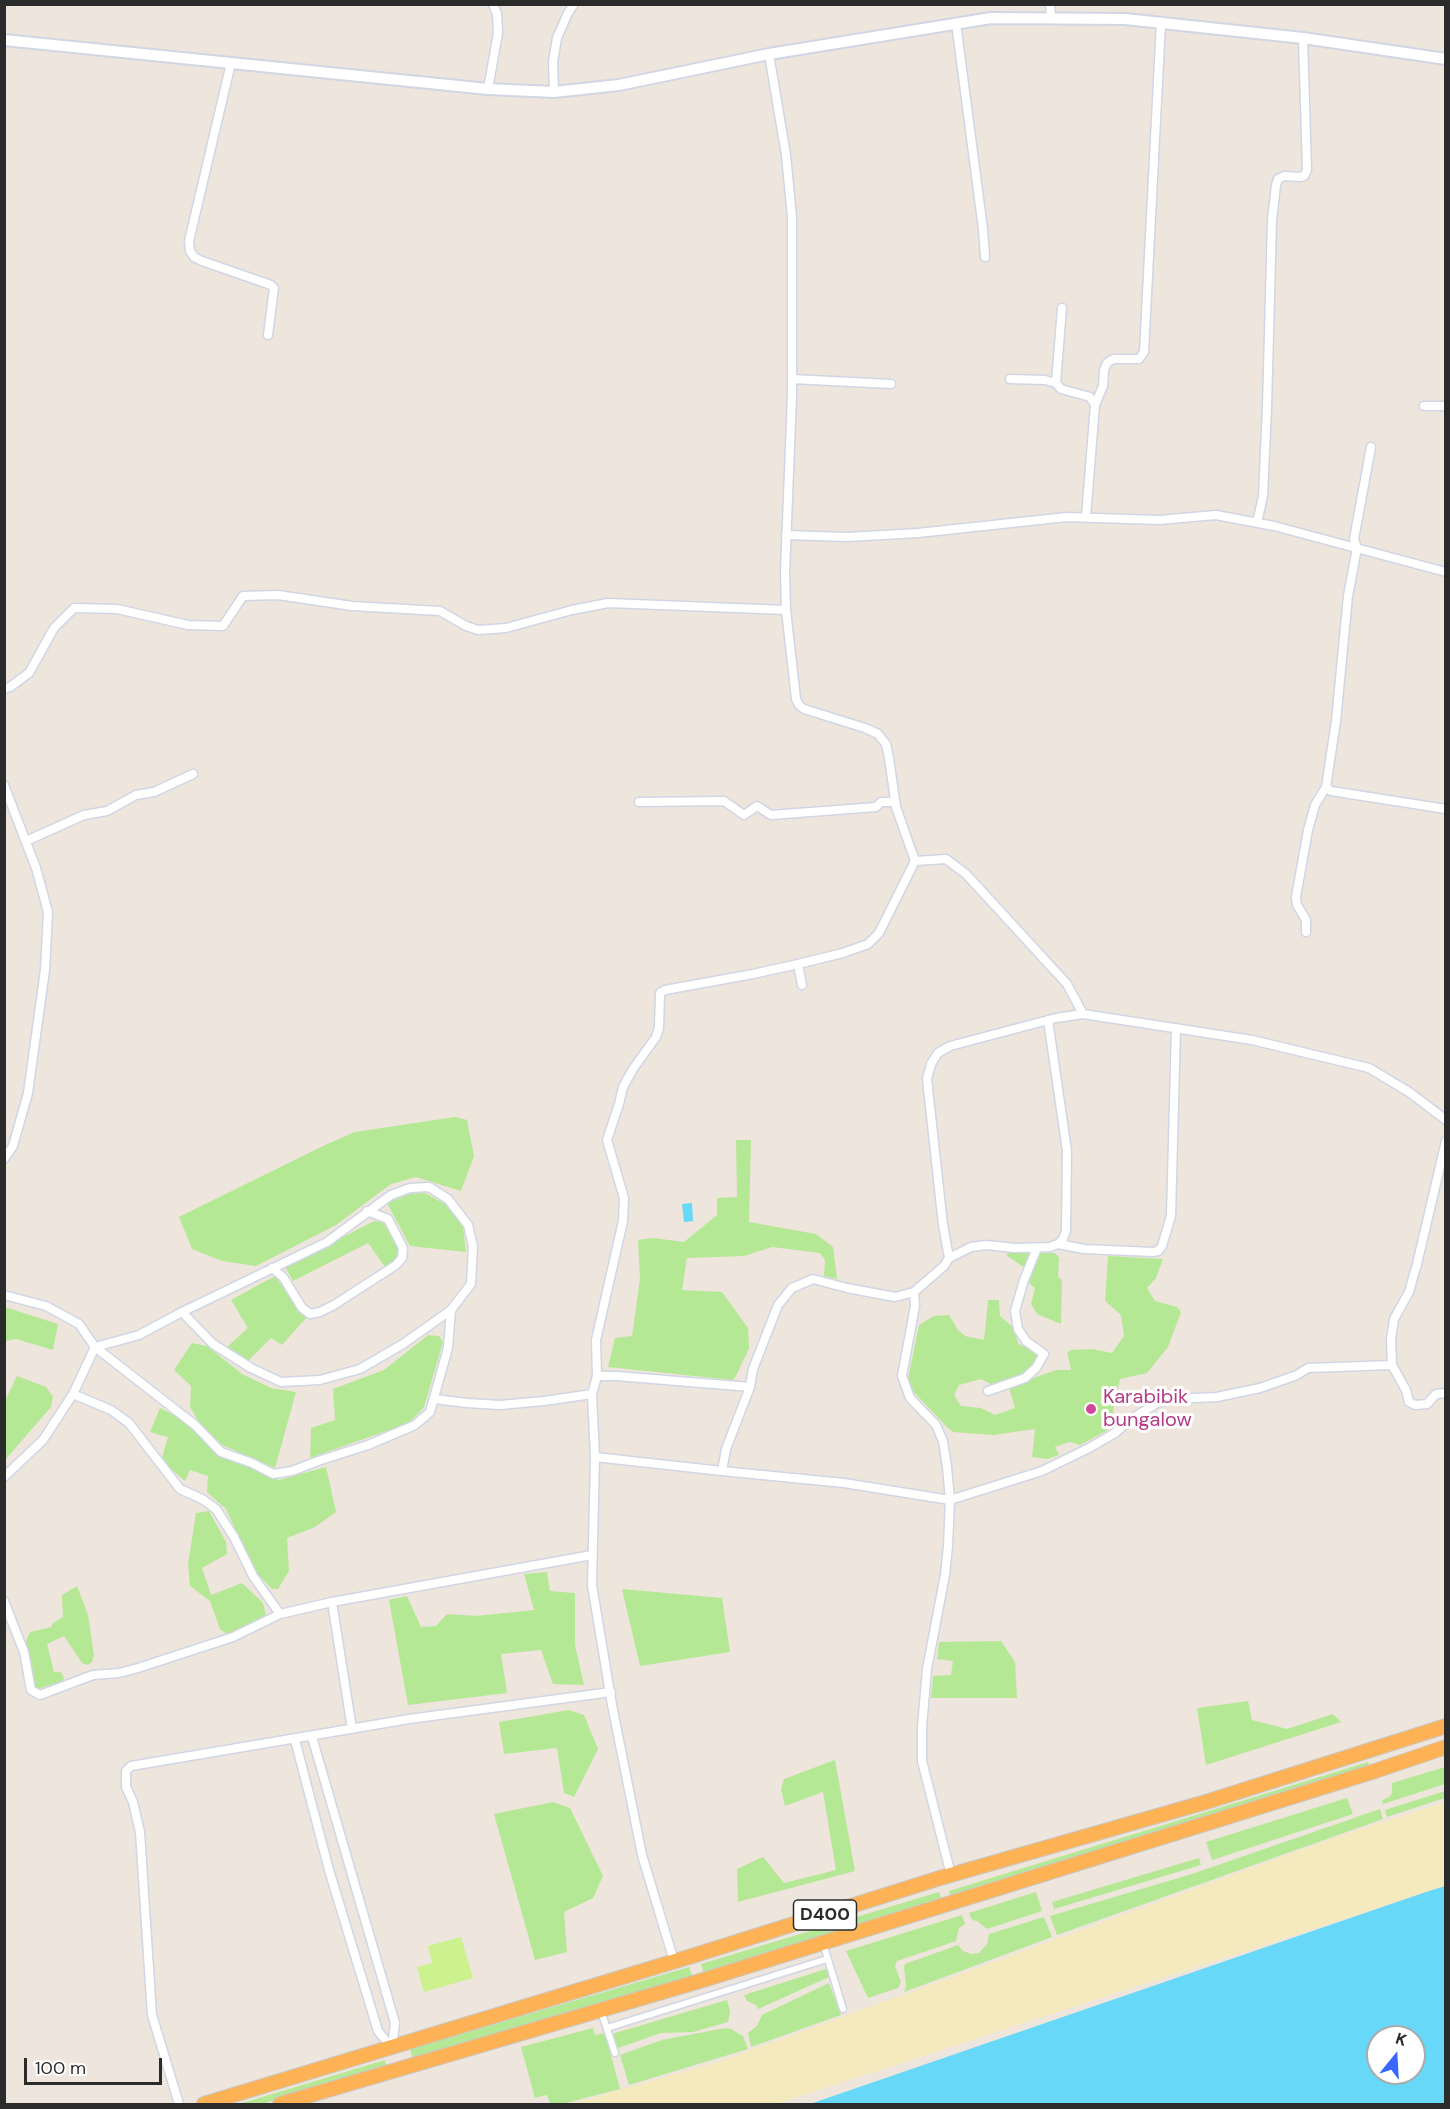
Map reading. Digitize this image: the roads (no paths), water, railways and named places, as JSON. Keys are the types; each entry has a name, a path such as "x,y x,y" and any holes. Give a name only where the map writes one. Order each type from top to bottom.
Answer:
{"highway":[{"name":"D400","path":"204,2104 951,1875 1206,1802 1446,1726"},
{"name":"D400","path":"280,2104 823,1943 1446,1747"},
{"path":"392,2048 399,2068"}],"street":[{"path":"488,89 498,33 494,4"},
{"path":"555,92 553,62 557,38 574,4"},
{"path":"1050,4 1051,18"},
{"path":"4,40 488,89 555,92 619,85 769,54 992,18 1125,19 1303,38 1446,59"},
{"path":"956,23 985,257"},
{"path":"1086,517 1095,405 1103,386 1104,370 1107,363 1113,359 1139,359 1144,352 1161,23"},
{"path":"1257,523 1263,496 1272,220 1276,185 1278,179 1284,176 1304,176 1307,170 1303,38"},
{"path":"674,1961 642,1855 592,1585 595,1457 592,1394 597,1376 596,1340 623,1221 624,1198 608,1140 623,1087 656,1037 659,1028 660,993 665,990 753,975 843,953 868,944 879,933 915,861 895,802 890,758 878,734 804,709 796,699 786,610 786,535 792,379 792,217 786,155 769,54"},
{"path":"231,63 189,241 190,251 194,257 202,261 274,288 268,335"},
{"path":"1056,383 1062,308"},
{"path":"792,379 891,384"},
{"path":"1010,379 1046,380 1056,383 1061,389 1090,397 1095,405"},
{"path":"1424,406 1446,406"},
{"path":"1306,932 1306,920 1297,905 1296,897 1308,830 1315,805 1326,787 1336,721 1348,596 1357,548 1354,539 1371,447"},
{"path":"786,535 847,537 918,533 1067,517 1170,520 1216,514 1446,572"},
{"path":"4,689 29,673 54,628 74,608 117,609 188,625 223,626 243,596 278,595 352,606 440,611 478,630 506,628 608,603 786,610"},
{"path":"26,841 84,815 107,811 136,795 154,792 194,774"},
{"path":"4,785 36,868 48,912 46,966 28,1093 13,1146 4,1159"},
{"path":"1326,787 1331,791 1446,809"},
{"path":"639,802 724,801 744,814 757,806 771,815 876,807 881,802 895,802"},
{"path":"915,861 946,859 966,874 1067,984 1083,1014"},
{"path":"798,964 802,985"},
{"path":"950,1258 943,1225 927,1079 931,1064 938,1053 950,1046 1048,1020 1083,1014 1252,1040 1369,1068 1408,1092 1446,1120"},
{"path":"1048,1020 1067,1151 1066,1231 1058,1244"},
{"path":"722,1471 726,1449 750,1387 753,1369 778,1305 792,1288 813,1279 895,1297 914,1292 950,1258 971,1247 986,1245 1037,1248 1058,1244 1084,1249 1158,1251 1162,1246 1171,1216 1176,1028"},
{"path":"1446,1141 1409,1292 1394,1319 1391,1339 1392,1365 1406,1390 1409,1402 1415,1405 1427,1404 1436,1394 1446,1394"},
{"path":"4,1477 43,1440 73,1394 95,1347 139,1335 182,1312 327,1242 391,1195 410,1188 429,1187 448,1199 468,1225 474,1246 471,1284 451,1310 403,1344 360,1369 320,1380 281,1382 251,1368 213,1344 182,1312"},
{"path":"272,1268 284,1277 302,1308 310,1314 334,1305 396,1265 402,1258 403,1248 388,1219 367,1211"},
{"path":"988,1391 1025,1377 1036,1368 1044,1354 1026,1341 1018,1329 1015,1311 1037,1248"},
{"path":"914,1292 915,1306 902,1376 910,1398 936,1425 943,1441 950,1500 945,1575 927,1669 922,1727 922,1761 951,1875"},
{"path":"4,1295 46,1306 79,1324 95,1347 195,1425 221,1452 252,1463 273,1474 292,1471 368,1445 415,1425 430,1412 448,1348 451,1310"},
{"path":"595,1457 844,1483 950,1500 1042,1471 1098,1443 1157,1403 1173,1399 1217,1397 1260,1388 1297,1375 1308,1368 1392,1365"},
{"path":"597,1376 750,1387"},
{"path":"73,1394 111,1410 129,1423 180,1489 202,1499 216,1509 234,1537 253,1576 280,1614"},
{"path":"434,1399 500,1405 592,1394"},
{"path":"4,1601 24,1652 32,1690 40,1695 93,1675 129,1671 174,1657 233,1637 280,1614 332,1602 592,1555"},
{"path":"332,1602 352,1729"},
{"path":"179,2104 152,2015 140,1832 133,1802 126,1787 126,1771 131,1766 455,1712 611,1692"},
{"path":"312,1737 395,2023 392,2048"},
{"path":"295,1740 329,1870 378,2031 392,2048"},
{"path":"823,1943 843,2010"},
{"path":"607,2028 827,1959"},
{"path":"601,2010 615,2053"}],"water":[{"path":"692,1203 693,1221 684,1222 682,1204"},
{"path":"1445,1886 1445,2104 810,2104 1423,1893"}],"place":[{"name":"Karabibik bungalow","path":"1091,1409"}]}
